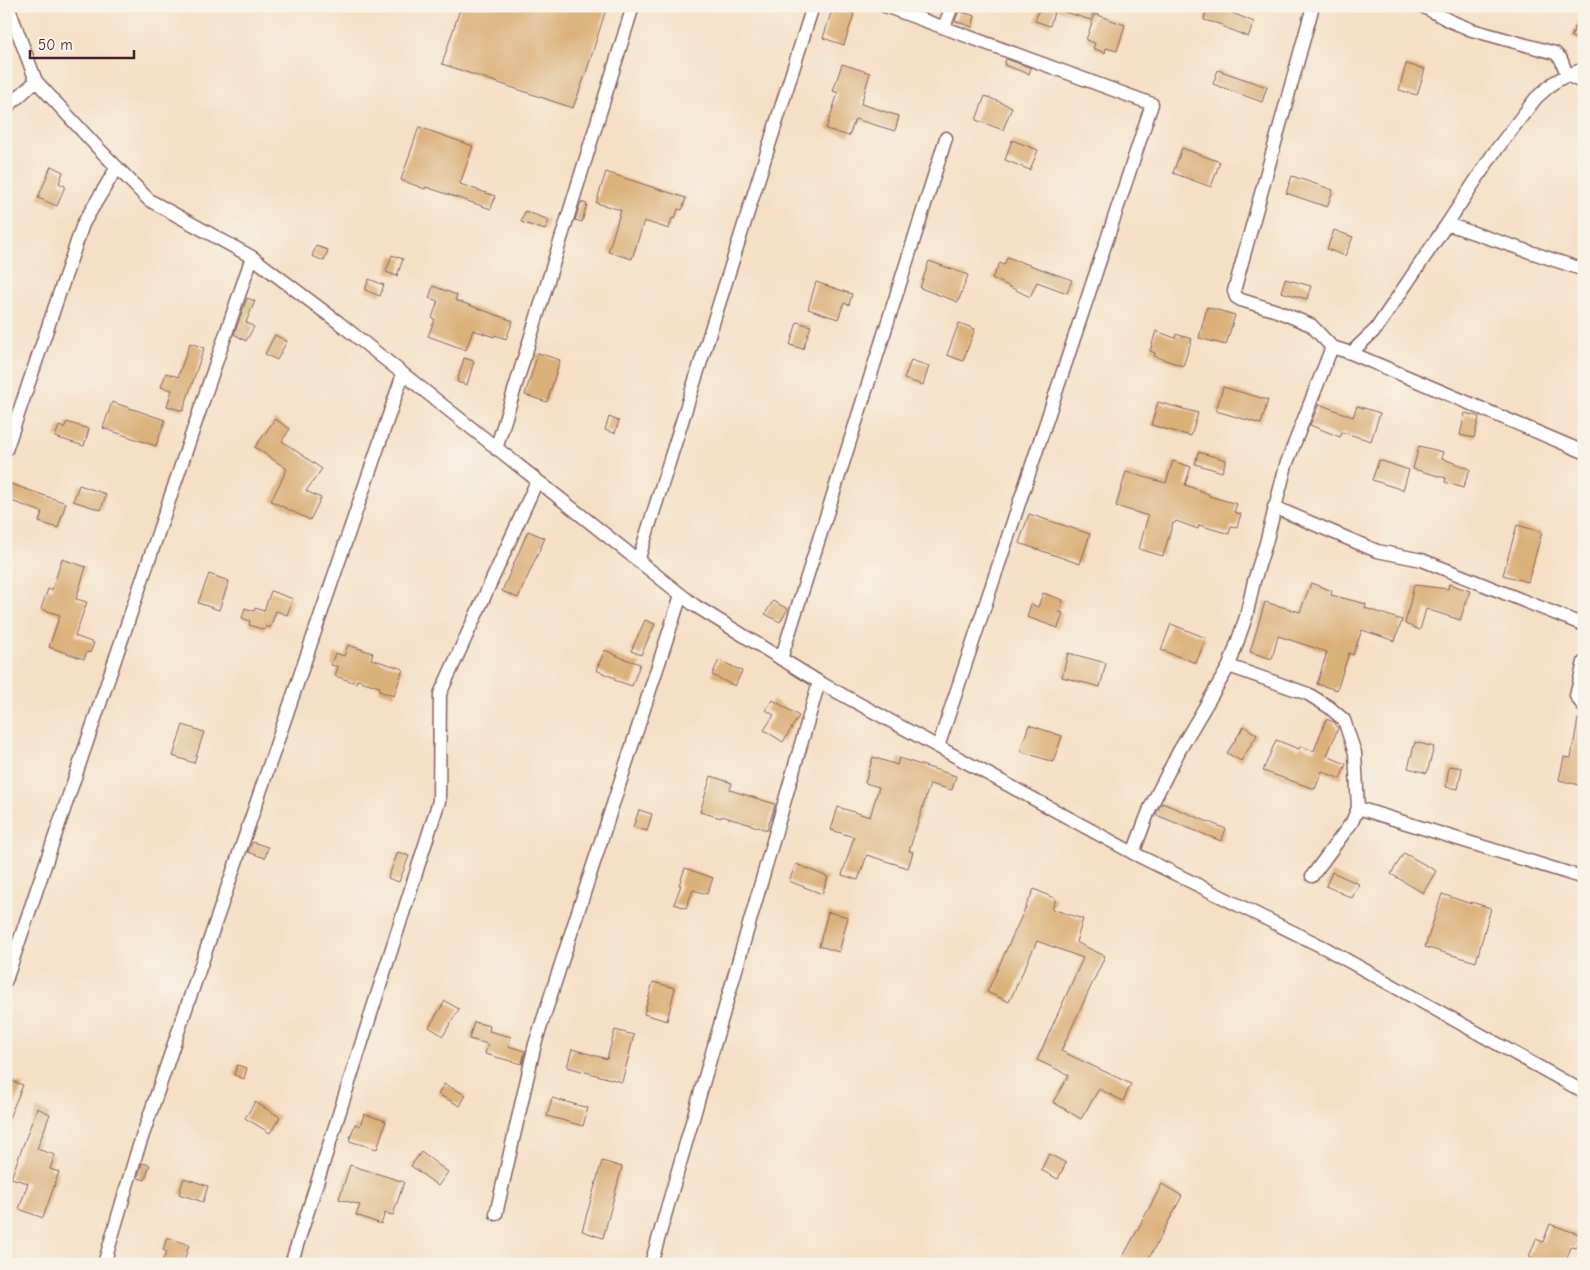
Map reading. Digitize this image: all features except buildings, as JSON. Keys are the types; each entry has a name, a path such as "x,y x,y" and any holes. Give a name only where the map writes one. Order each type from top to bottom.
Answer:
{"street":[{"path":"8,6 36,81 149,200 252,257 338,322 694,605 819,682 1133,853 1325,948 1584,1092"},
{"path":"496,449 634,6"},
{"path":"638,561 813,6"},
{"path":"885,6 1152,104 938,746"},
{"path":"944,27 952,6"},
{"path":"1313,6 1234,291 1236,297 1311,325 1332,347 1351,353 1584,452"},
{"path":"1422,6 1472,30 1555,53 1561,59 1567,75 1584,83"},
{"path":"1351,353 1376,328 1493,154 1536,98 1552,84 1567,75 1584,69"},
{"path":"6,108 36,81"},
{"path":"781,659 946,138"},
{"path":"6,450 83,224 117,168"},
{"path":"1447,224 1584,270"},
{"path":"6,980 252,257"},
{"path":"1133,853 1150,808 1171,767 1229,666 1246,616 1286,465 1332,347"},
{"path":"104,1264 136,1155 403,374"},
{"path":"291,1264 439,801 440,694 536,481"},
{"path":"1274,507 1377,551 1422,560 1584,625"},
{"path":"496,1214 535,1044 681,595"},
{"path":"1584,662 1576,696 1584,707"},
{"path":"1229,666 1308,694 1329,707 1344,720 1355,753 1358,808 1352,822 1312,876"},
{"path":"651,1264 819,682"},
{"path":"1358,808 1584,878"}]}
